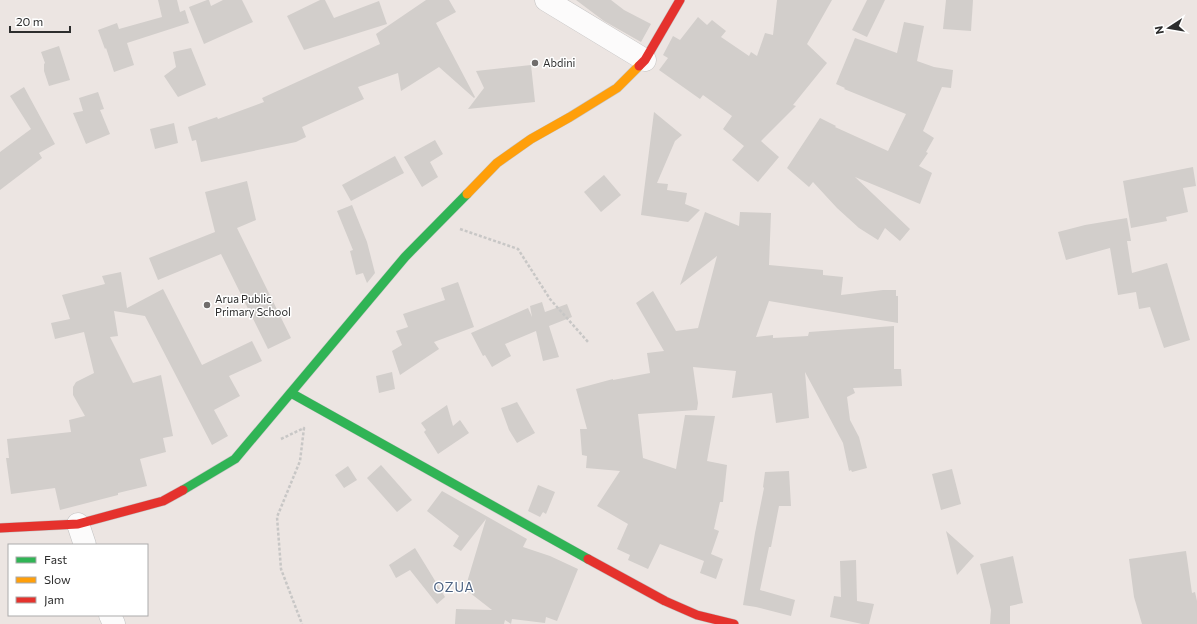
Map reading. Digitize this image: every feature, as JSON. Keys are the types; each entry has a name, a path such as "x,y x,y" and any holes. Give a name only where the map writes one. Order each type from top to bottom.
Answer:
{"street":[{"path":"546,0 645,60"},
{"path":"0,528 78,524 125,512 163,500 235,459 405,257 497,163 532,139 617,88 645,60 680,0"},
{"path":"291,393 446,478 599,566 665,601 697,615 734,624"},
{"path":"78,524 85,544"}],"path":[{"path":"439,222 518,249 550,299 588,342"},
{"path":"276,441 304,428 300,460 277,517 281,569 302,624"}],"building":[{"path":"158,0 177,0 180,12 185,10 189,23 127,43 134,65 114,72 98,30 117,23 119,29 162,17"},
{"path":"209,0 211,6 223,0 242,0 253,22 204,44 189,7"},
{"path":"320,0 325,0 334,18 379,1 387,24 304,50 287,16"},
{"path":"426,0 449,0 456,12 436,23 475,97 474,98 439,67 401,91 398,73 358,87 364,99 302,127 306,137 296,142 201,162 196,140 192,141 188,127 217,117 218,119 264,102 262,98 380,44 376,34"},
{"path":"576,0 611,0 624,10 651,24 641,42 604,21"},
{"path":"777,0 832,0 807,44 827,63 793,105 796,106 761,141 779,157 758,182 732,160 744,146 723,129 732,116 703,95 700,99 659,70 668,58 663,55 673,36 680,40 698,17 707,25 712,20 726,31 721,37 749,56 751,52 757,56 765,33 773,35"},
{"path":"867,0 885,0 867,37 852,30"},
{"path":"946,0 973,0 971,31 943,29"},
{"path":"904,22 924,26 917,61 934,67 953,70 951,88 942,87 923,131 934,138 926,152 928,153 919,166 932,173 920,204 855,177 910,229 900,241 885,228 878,240 859,228 837,208 813,182 809,187 787,168 820,118 836,126 835,127 888,151 906,114 844,89 845,88 836,84 855,38 897,53"},
{"path":"59,46 70,80 49,86 44,71 45,63 41,52"},
{"path":"191,48 206,85 178,97 164,76 176,67 173,52"},
{"path":"531,65 535,102 468,109 484,88 476,71"},
{"path":"24,87 55,144 39,153 42,158 0,190 0,152 31,129 10,96"},
{"path":"98,92 104,109 100,110 110,134 86,144 73,113 83,111 79,98"},
{"path":"654,112 682,135 675,141 657,183 668,184 667,190 687,193 685,204 700,210 688,222 641,215"},
{"path":"174,123 178,143 155,149 150,129"},
{"path":"435,140 443,154 430,162 438,177 422,187 404,157"},
{"path":"395,156 404,173 351,201 342,185"},
{"path":"1193,167 1196,186 1183,188 1188,212 1166,217 1167,221 1131,228 1123,181"},
{"path":"604,175 621,195 601,212 584,192"},
{"path":"247,181 256,220 237,228 291,338 268,349 221,254 158,280 149,258 215,232 205,192"},
{"path":"352,205 367,242 375,273 367,283 363,273 356,275 350,251 353,250 337,211"},
{"path":"705,212 739,226 740,212 771,213 769,265 823,270 823,275 843,277 841,295 896,290 896,296 898,296 898,323 769,301 756,337 773,335 773,338 808,336 809,332 894,326 894,369 901,369 902,386 853,388 855,393 847,397 850,420 859,437 867,468 852,472 851,470 849,471 843,443 805,372 809,418 776,423 772,393 732,398 736,371 693,367 698,403 697,410 638,414 643,458 676,469 685,415 715,416 707,461 727,465 723,502 720,502 714,529 719,531 711,554 723,559 716,579 700,573 704,561 660,544 648,569 628,560 630,555 617,549 628,524 597,506 620,471 586,468 587,456 582,455 580,429 587,429 576,389 613,379 650,373 647,353 664,351 636,303 653,291 676,331 698,328 717,256 680,285"},
{"path":"1127,218 1131,241 1127,241 1132,273 1167,263 1190,340 1164,348 1150,307 1139,309 1136,292 1118,295 1110,248 1066,260 1058,232 1085,225"},
{"path":"121,272 127,308 163,289 202,365 252,341 262,361 229,376 240,396 214,410 228,436 212,445 145,316 114,311 118,336 110,337 133,383 161,375 173,436 163,438 166,452 140,459 147,486 60,510 55,488 11,494 6,458 9,458 7,439 71,432 69,420 85,416 73,395 73,387 76,382 94,373 84,332 55,339 51,323 70,319 62,295 105,284 102,276"},
{"path":"458,282 474,327 434,342 439,349 400,375 392,351 402,345 396,331 408,327 403,314 445,300 441,288"},
{"path":"542,302 545,312 567,304 572,317 549,326 559,357 543,361 536,331 505,344 511,356 492,367 485,355 483,356 471,333 528,308 532,317 530,306"},
{"path":"392,372 395,389 379,393 376,376"},
{"path":"517,402 535,433 517,443 509,430 501,408"},
{"path":"447,405 453,426 460,420 469,433 438,454 424,432 426,430 421,423"},
{"path":"381,465 412,500 397,512 367,478"},
{"path":"348,466 357,480 344,488 335,475"},
{"path":"952,469 961,504 941,510 932,474"},
{"path":"789,471 791,506 779,506 771,547 769,547 760,590 795,600 791,616 743,605 764,488 765,472"},
{"path":"538,485 555,492 546,514 543,512 540,517 528,511"},
{"path":"442,491 527,539 523,547 550,556 578,569 557,621 546,617 545,623 512,619 511,624 505,620 504,624 455,624 456,609 492,610 465,589 486,519 461,551 453,546 459,536 427,511"},
{"path":"946,531 974,556 957,575"},
{"path":"415,548 445,597 437,604 410,570 396,578 389,565"},
{"path":"1186,551 1192,593 1195,592 1197,601 1197,624 1142,624 1134,597 1129,559"},
{"path":"1013,556 1023,603 1010,606 1010,624 990,624 991,610 980,564"},
{"path":"856,560 857,601 874,604 869,624 862,624 830,617 834,596 841,597 840,561"}],"traffic: fast":[{"path":"183,490 235,459 405,257 467,194"},
{"path":"291,393 588,559"}],"traffic: slow":[{"path":"467,194 497,163 531,139 617,88 639,66"}],"traffic: jam":[{"path":"639,66 645,60 680,0"},
{"path":"0,528 78,524 163,501 183,490"},
{"path":"588,559 665,601 697,615 734,624"}],"place":[{"name":"Abdini","path":"535,63"},
{"name":"Arua Public Primary School","path":"207,305"}],"district":[{"name":"OZUA","path":"454,587"}]}
